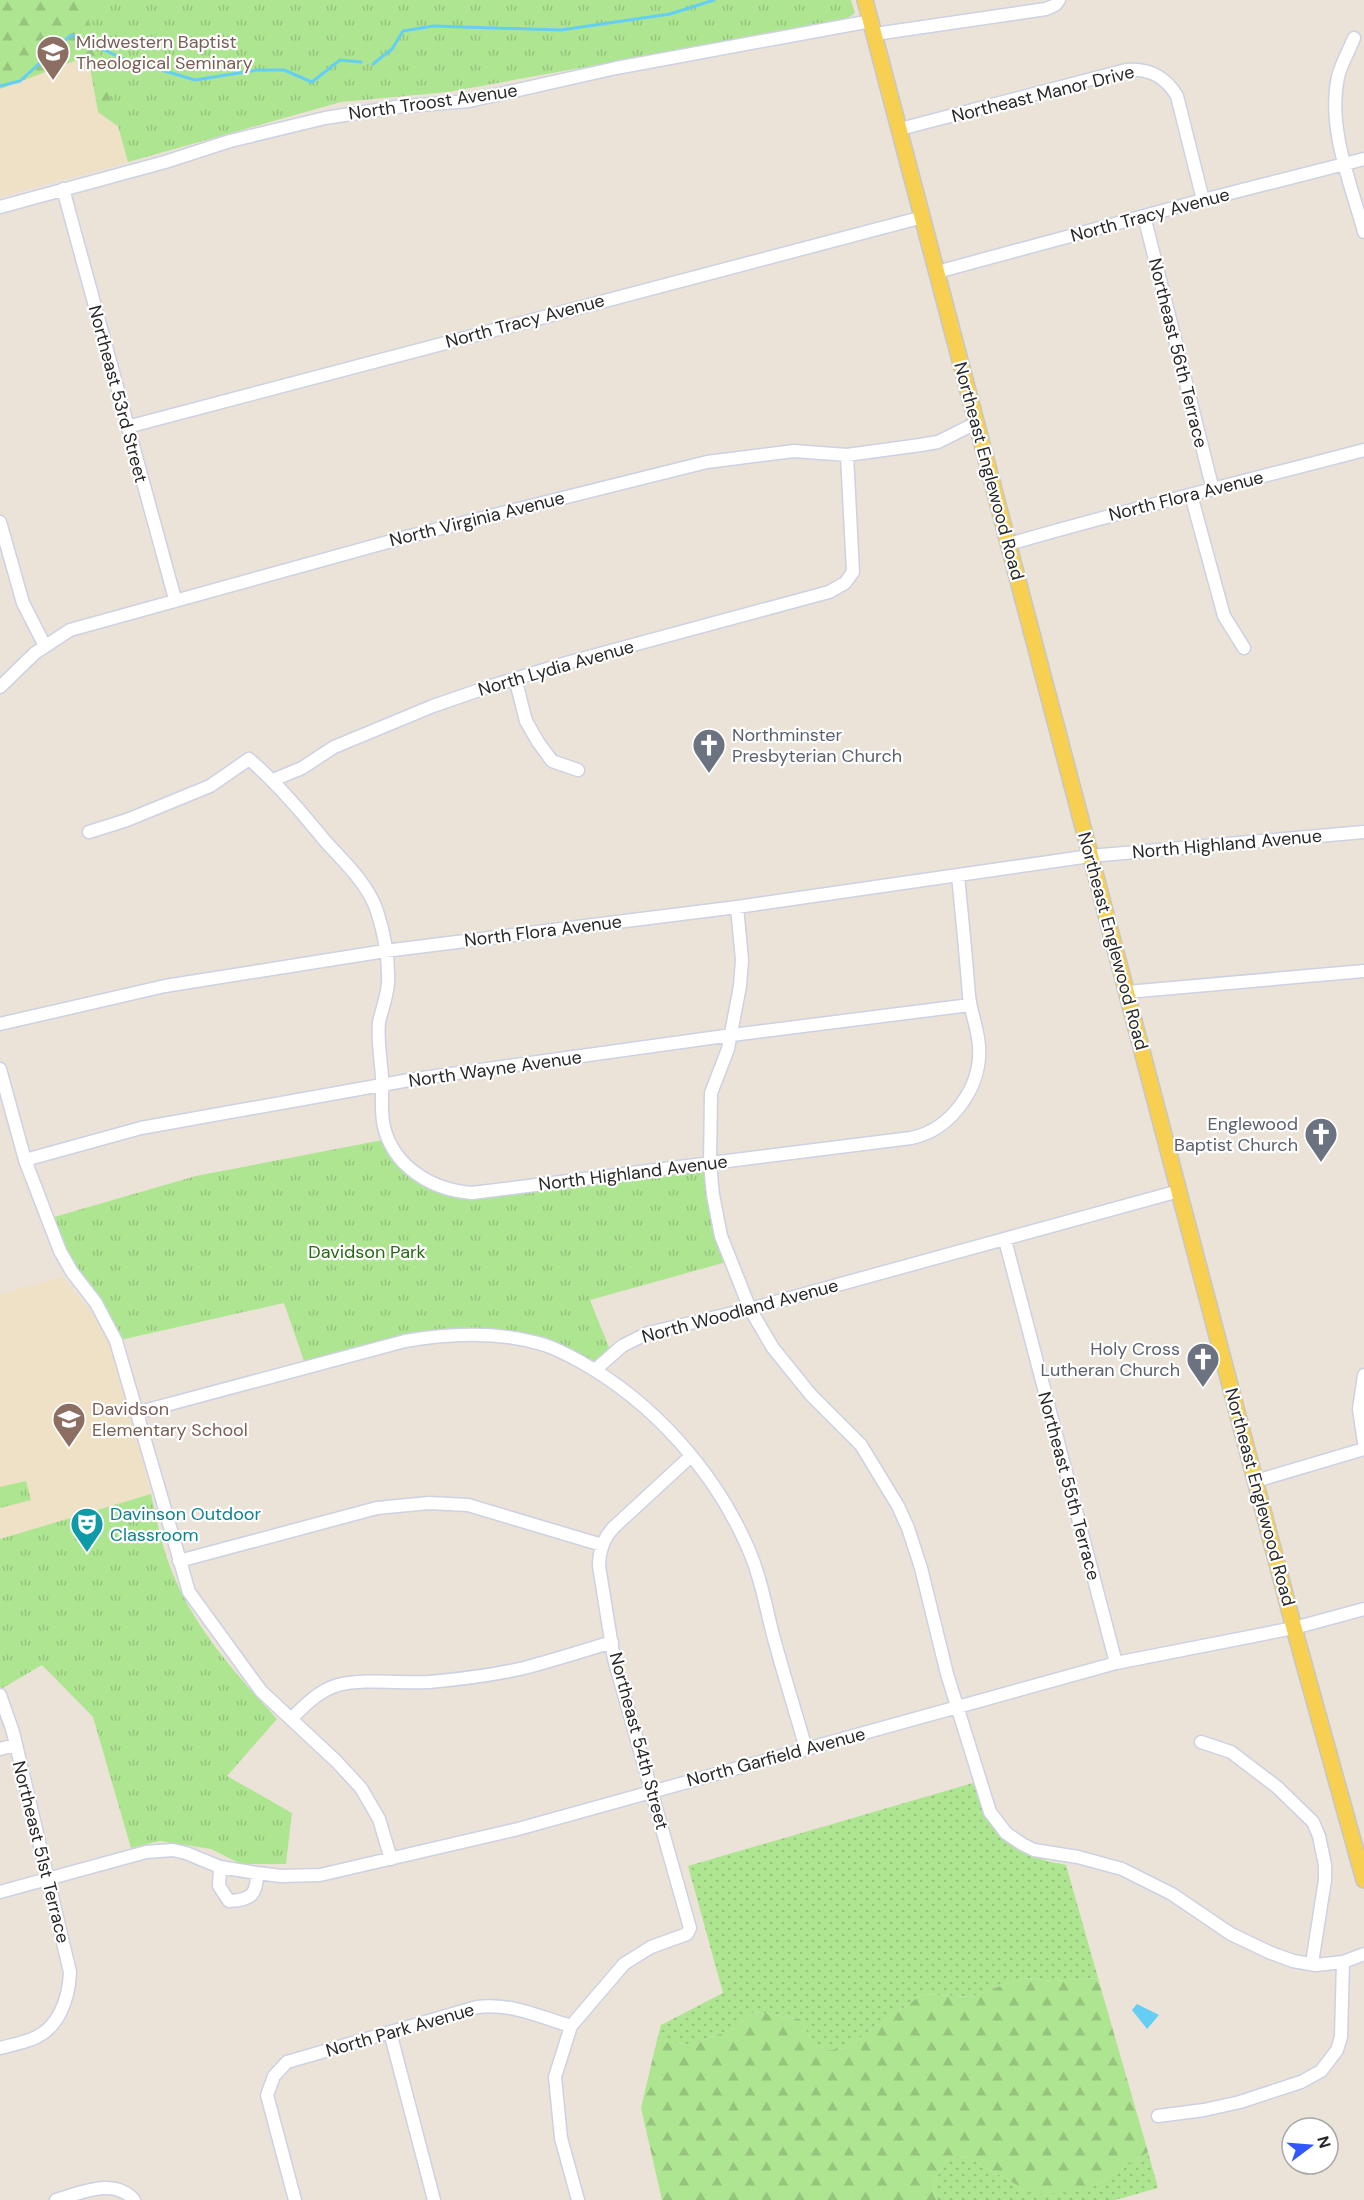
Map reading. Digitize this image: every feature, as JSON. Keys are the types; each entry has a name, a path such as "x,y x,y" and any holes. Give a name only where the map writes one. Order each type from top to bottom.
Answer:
{"main road":[{"name":"Northeast Englewood Road","path":"865,0 1294,1628 1364,1880"}],"street":[{"name":"North Troost Avenue","path":"0,207 165,162 230,141 325,118 396,107 469,101 616,68 873,28 1046,9 1055,5 1059,0"},
{"path":"1354,38 1338,76 1336,97 1338,129 1364,232"},
{"name":"Northeast Manor Drive","path":"900,129 1126,70 1138,69 1161,77 1177,96 1203,200"},
{"name":"North Tracy Avenue","path":"937,272 1364,159"},
{"name":"Northeast 53rd Street","path":"63,189 175,599"},
{"name":"Northeast 56th Terrace","path":"1144,216 1213,490"},
{"name":"North Tracy Avenue","path":"127,427 923,217"},
{"name":"North Virginia Avenue","path":"0,687 45,646 70,630 175,599 406,537 707,462 794,451 848,455 938,442 976,423"},
{"name":"North Flora Avenue","path":"1009,543 1119,512 1364,450"},
{"name":"North Lydia Avenue","path":"273,780 302,768 334,747 370,731 433,706 515,678 829,592 848,579 853,572 848,455"},
{"path":"1191,495 1224,616 1244,648"},
{"path":"0,522 22,603 45,646"},
{"path":"515,678 526,721 538,742 552,761 578,770"},
{"path":"89,832 127,820 210,786 249,759 273,780 367,891 376,908 382,926 388,984 384,1011 379,1023 382,1085"},
{"name":"North Highland Avenue","path":"1090,856 1364,832"},
{"name":"North Flora Avenue","path":"0,1024 165,986 385,951 737,907 1090,856"},
{"path":"958,876 970,1005"},
{"path":"737,907 742,960 740,986 732,1035 711,1093 710,1164 713,1195 722,1236 750,1310 773,1348 797,1378 861,1445 898,1506 914,1544 957,1707 990,1812 1001,1828 1016,1841 1034,1850 1078,1857 1122,1869 1172,1894 1212,1923 1251,1944 1293,1961 1323,1965 1343,1962 1364,1954"},
{"path":"1127,992 1364,971"},
{"name":"North Highland Avenue","path":"382,1085 381,1113 394,1150 417,1174 446,1189 472,1193 910,1138 932,1131 949,1119 969,1092 978,1068 979,1046 970,1005"},
{"name":"North Wayne Avenue","path":"25,1160 141,1128 382,1085 732,1035 970,1005"},
{"path":"0,1069 25,1160 60,1251 72,1272 96,1303 116,1341 189,1592 261,1691 336,1761 361,1788 379,1819 392,1858"},
{"name":"North Woodland Avenue","path":"595,1370 622,1346 648,1333 750,1310 1179,1191"},
{"name":"Northeast 55th Terrace","path":"1005,1240 1116,1663"},
{"path":"136,1413 405,1341 429,1337 494,1336 536,1343 557,1350 595,1370 640,1402 691,1456 723,1500 749,1550 764,1594 771,1629 806,1749"},
{"path":"1364,1375 1359,1409 1364,1443"},
{"path":"1256,1481 1364,1449"},
{"path":"179,1561 377,1508 429,1503 468,1505 602,1545 613,1528 691,1456"},
{"name":"Northeast 54th Street","path":"571,2026 624,1964 651,1947 687,1934 690,1928 622,1688 599,1566 602,1545"},
{"name":"North Garfield Avenue","path":"0,1892 159,1850 186,1853 220,1867 257,1873 281,1876 320,1875 518,1829 1116,1663 1294,1628 1364,1609"},
{"path":"291,1719 320,1693 339,1685 428,1682 476,1676 523,1668 612,1642"},
{"name":"Northeast 51st Terrace","path":"0,1695 10,1720 70,1972 69,1987 62,2009 51,2025 34,2039 0,2048"},
{"path":"1201,1742 1231,1752 1277,1787 1312,1822 1323,1850 1325,1880 1312,1963"},
{"path":"0,1749 15,1745"},
{"path":"220,1867 219,1886 229,1901 252,1896 257,1887 257,1873"},
{"path":"1158,2116 1204,2110 1240,2102 1301,2082 1321,2071 1336,2050 1341,2037 1343,1962"},
{"name":"North Park Avenue","path":"295,2200 267,2095 272,2079 287,2062 477,2007 518,2008 571,2026"},
{"path":"571,2026 555,2077 561,2138 578,2200"},
{"path":"390,2032 434,2200"},
{"path":"56,2200 106,2187 113,2187 126,2193 134,2200"}],"shaded area":[{"name":"Midwestern Baptist Theological Seminary","path":"0,0 83,0 128,162 0,197"},
{"name":"Davidson Elementary School","path":"62,1277 100,1324 112,1348 151,1494 0,1539 0,1294"}],"green space":[{"path":"0,0 244,0 130,135 98,112 88,56 0,89"},
{"path":"83,0 851,0 855,13 845,20 448,92 341,102 128,162"},
{"name":"Davidson Park","path":"388,1139 403,1161 446,1189 498,1190 710,1164 730,1261 590,1300 612,1355 595,1370 515,1339 429,1337 306,1367 284,1303 116,1341 47,1219 196,1176"},
{"path":"26,1481 31,1500 0,1508 0,1487"},
{"path":"151,1494 165,1553 188,1605 214,1645 277,1719 227,1776 292,1813 286,1864 241,1864 211,1849 160,1841 131,1848 93,1717 42,1665 1,1689 0,1687 0,1539"},
{"path":"973,1783 988,1815 1006,1839 1031,1855 1066,1865 1098,1978 1053,1981 1026,1978 971,1997 923,1994 846,2048 828,2050 813,2043 800,2019 754,2012 735,2028 691,2045 657,2040 661,2025 723,1993 688,1866"},
{"path":"1026,1978 1053,1981 1098,1978 1148,2152 1099,2184 1063,2193 1033,2194 965,2156 947,2159 933,2184 936,2200 662,2200 641,2108 657,2040 691,2045 735,2028 754,2012 800,2019 813,2043 828,2050 846,2048 923,1994 971,1997"},
{"path":"1148,2152 1158,2188 1115,2200 936,2200 933,2184 947,2159 965,2156 1033,2194 1099,2184"}],"water":[{"path":"1137,2004 1159,2015 1147,2029 1132,2010"}],"waterway":[{"path":"373,64 392,49 403,31 433,26 561,30 670,14 714,0"},
{"path":"0,86 20,81 71,35 124,59 195,80 257,70 284,70 312,82 340,60 361,62"}],"place":[{"name":"Midwestern Baptist Theological Seminary","path":"53,81"},
{"name":"Northminster Presbyterian Church","path":"709,774"},
{"name":"Englewood Baptist Church","path":"1321,1163"},
{"name":"Holy Cross Lutheran Church","path":"1203,1388"},
{"name":"Davidson Elementary School","path":"69,1448"},
{"name":"Davinson Outdoor Classroom","path":"87,1553"}]}
